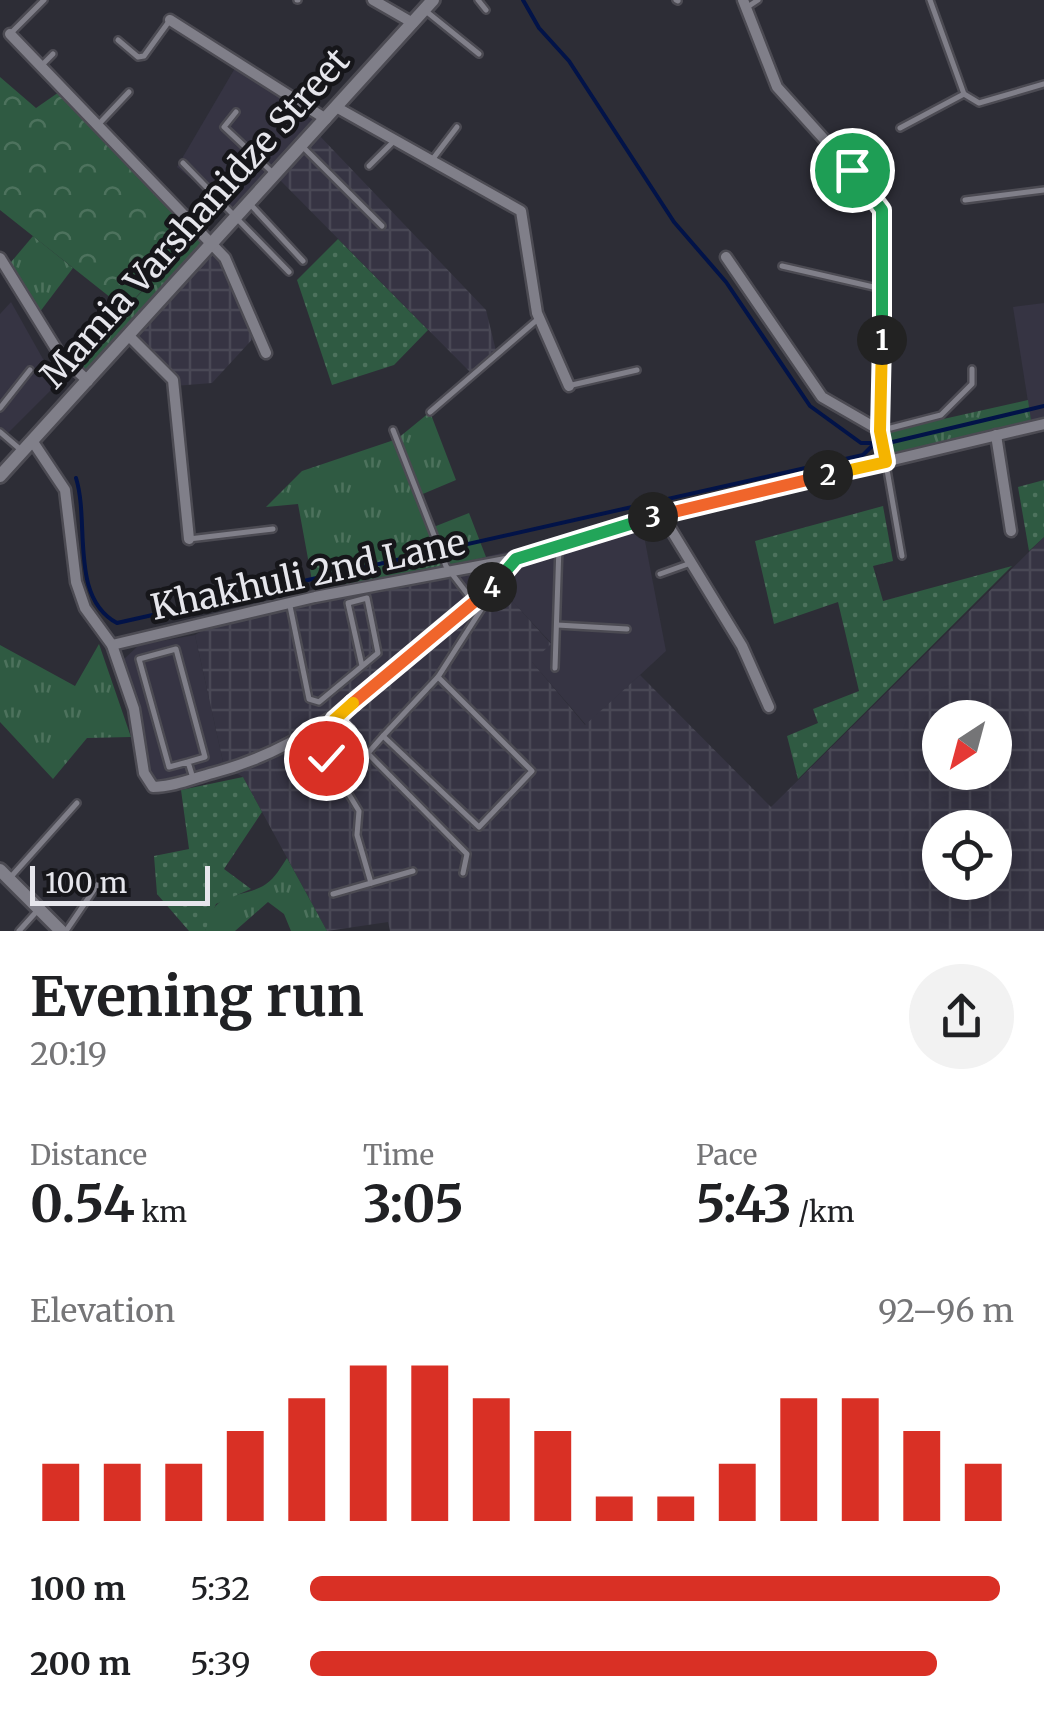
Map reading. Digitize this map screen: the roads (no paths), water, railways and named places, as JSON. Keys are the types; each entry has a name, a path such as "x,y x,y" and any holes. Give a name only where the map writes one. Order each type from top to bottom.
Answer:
{"street":[{"path":"373,0 413,23"},
{"path":"750,2 777,87 869,190 882,210 881,432 886,462"},
{"name":"Mamia Varshanidze Street","path":"0,476 429,5"},
{"path":"170,20 326,118"},
{"path":"10,34 225,258 266,353"},
{"path":"336,107 521,211 539,318 569,386"},
{"path":"726,257 822,397 881,432"},
{"path":"0,258 60,355 88,381"},
{"path":"130,337 173,380 189,539"},
{"name":"Khakhuli 2nd Lane","path":"516,559 497,584 472,600 334,720 268,756 160,787 148,783 134,709 112,645 289,603 516,559 662,515 1044,424"},
{"path":"996,436 1011,531"},
{"path":"28,447 57,472 65,490 76,582 85,608 112,645"},
{"path":"662,515 742,646 769,708"},
{"path":"4,875 63,931"}],"lane":[{"path":"10,34 44,0"},
{"path":"478,0 486,10"},
{"path":"930,0 964,94 980,103 1044,84"},
{"path":"429,5 479,54"},
{"path":"118,40 138,58 144,56 170,20"},
{"path":"40,66 53,54"},
{"path":"96,126 130,92"},
{"path":"900,128 964,94"},
{"path":"236,112 224,127 275,175"},
{"path":"432,160 457,126"},
{"path":"369,166 394,140"},
{"path":"302,146 382,226"},
{"path":"183,164 289,272"},
{"path":"965,200 1044,190"},
{"path":"250,202 303,261"},
{"path":"782,266 883,289"},
{"path":"430,412 539,318"},
{"path":"0,408 30,370"},
{"path":"569,386 637,370"},
{"path":"881,432 942,415 972,384 972,370"},
{"path":"393,430 441,555 472,600"},
{"path":"0,432 28,447"},
{"path":"886,462 902,556"},
{"path":"189,539 273,530"},
{"path":"556,668 559,544"},
{"path":"660,574 691,563"},
{"path":"368,753 438,678 497,584"},
{"path":"289,603 309,699 319,702 378,653 368,598 348,603 362,666"},
{"path":"557,625 627,629"},
{"path":"176,649 205,757 188,762 169,767 139,658 176,649"},
{"path":"383,736 479,827 506,799 532,771 438,678"},
{"path":"334,720 466,854 463,873"},
{"path":"348,733 326,758 359,812 358,835 371,883"},
{"path":"188,762 193,778"},
{"path":"4,875 77,803"},
{"path":"333,894 413,871"},
{"path":"63,931 100,882"},
{"path":"19,931 40,909"}],"waterway":[{"path":"523,0 539,28 569,61 674,222 726,282 810,406 861,443 875,443"},
{"path":"884,444 1044,406"},
{"path":"76,478 92,596 117,623 863,455 875,443"}]}
